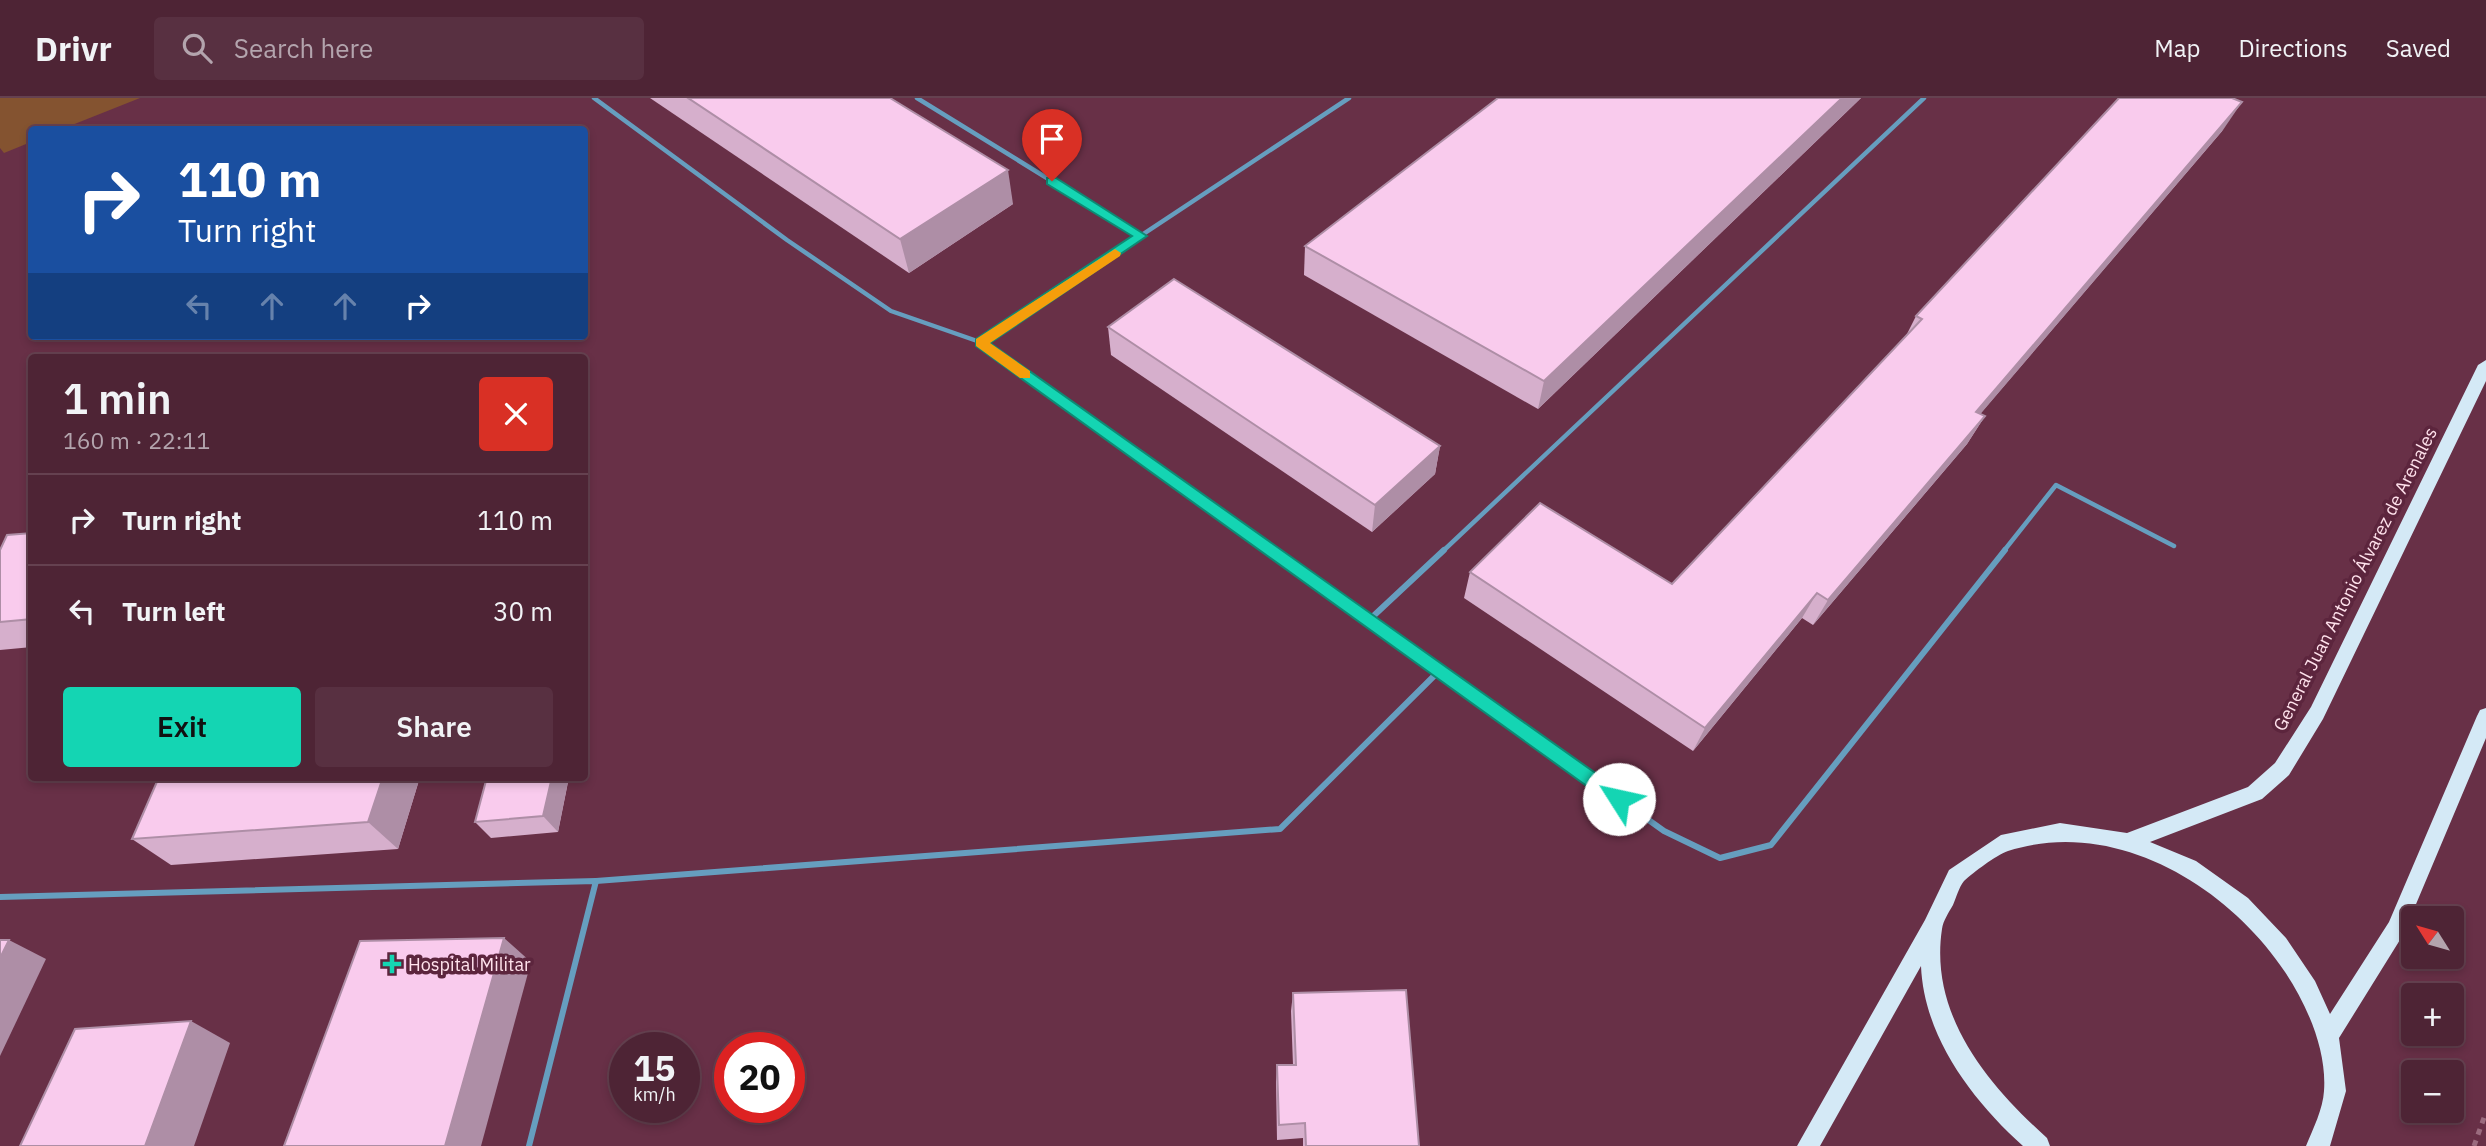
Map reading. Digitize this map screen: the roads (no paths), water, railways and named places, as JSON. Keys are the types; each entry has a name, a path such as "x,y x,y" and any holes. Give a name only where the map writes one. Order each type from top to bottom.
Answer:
{"main road":[{"name":"General Juan Antonio Álvarez de Arenales","path":"2127,842 2255,793 2282,769 2317,713 2486,365"},
{"path":"2328,1036 2396,928 2486,716"},
{"name":"General Juan Antonio Álvarez de Arenales","path":"1808,1146 1932,927 1956,876 2001,844 2060,832 2127,842 2189,867 2241,905 2286,956 2308,988 2328,1036 2335,1091 2322,1139 2317,1146"},
{"name":"General Juan Antonio Álvarez de Arenales","path":"1932,927 1933,975 1943,1017 1972,1077 2004,1115 2039,1146"}],"lane":[{"path":"594,98 787,240 891,311 980,342 1664,831 1720,858 1770,845 2056,485 2174,546"},
{"path":"918,98 1141,236"},
{"path":"980,342 1349,98"},
{"path":"1368,621 1924,98"},
{"path":"0,897 596,881 1280,829 1438,672"},
{"path":"529,1146 596,881"}],"place":[{"name":"Hospital Militar","path":"392,964"}]}
